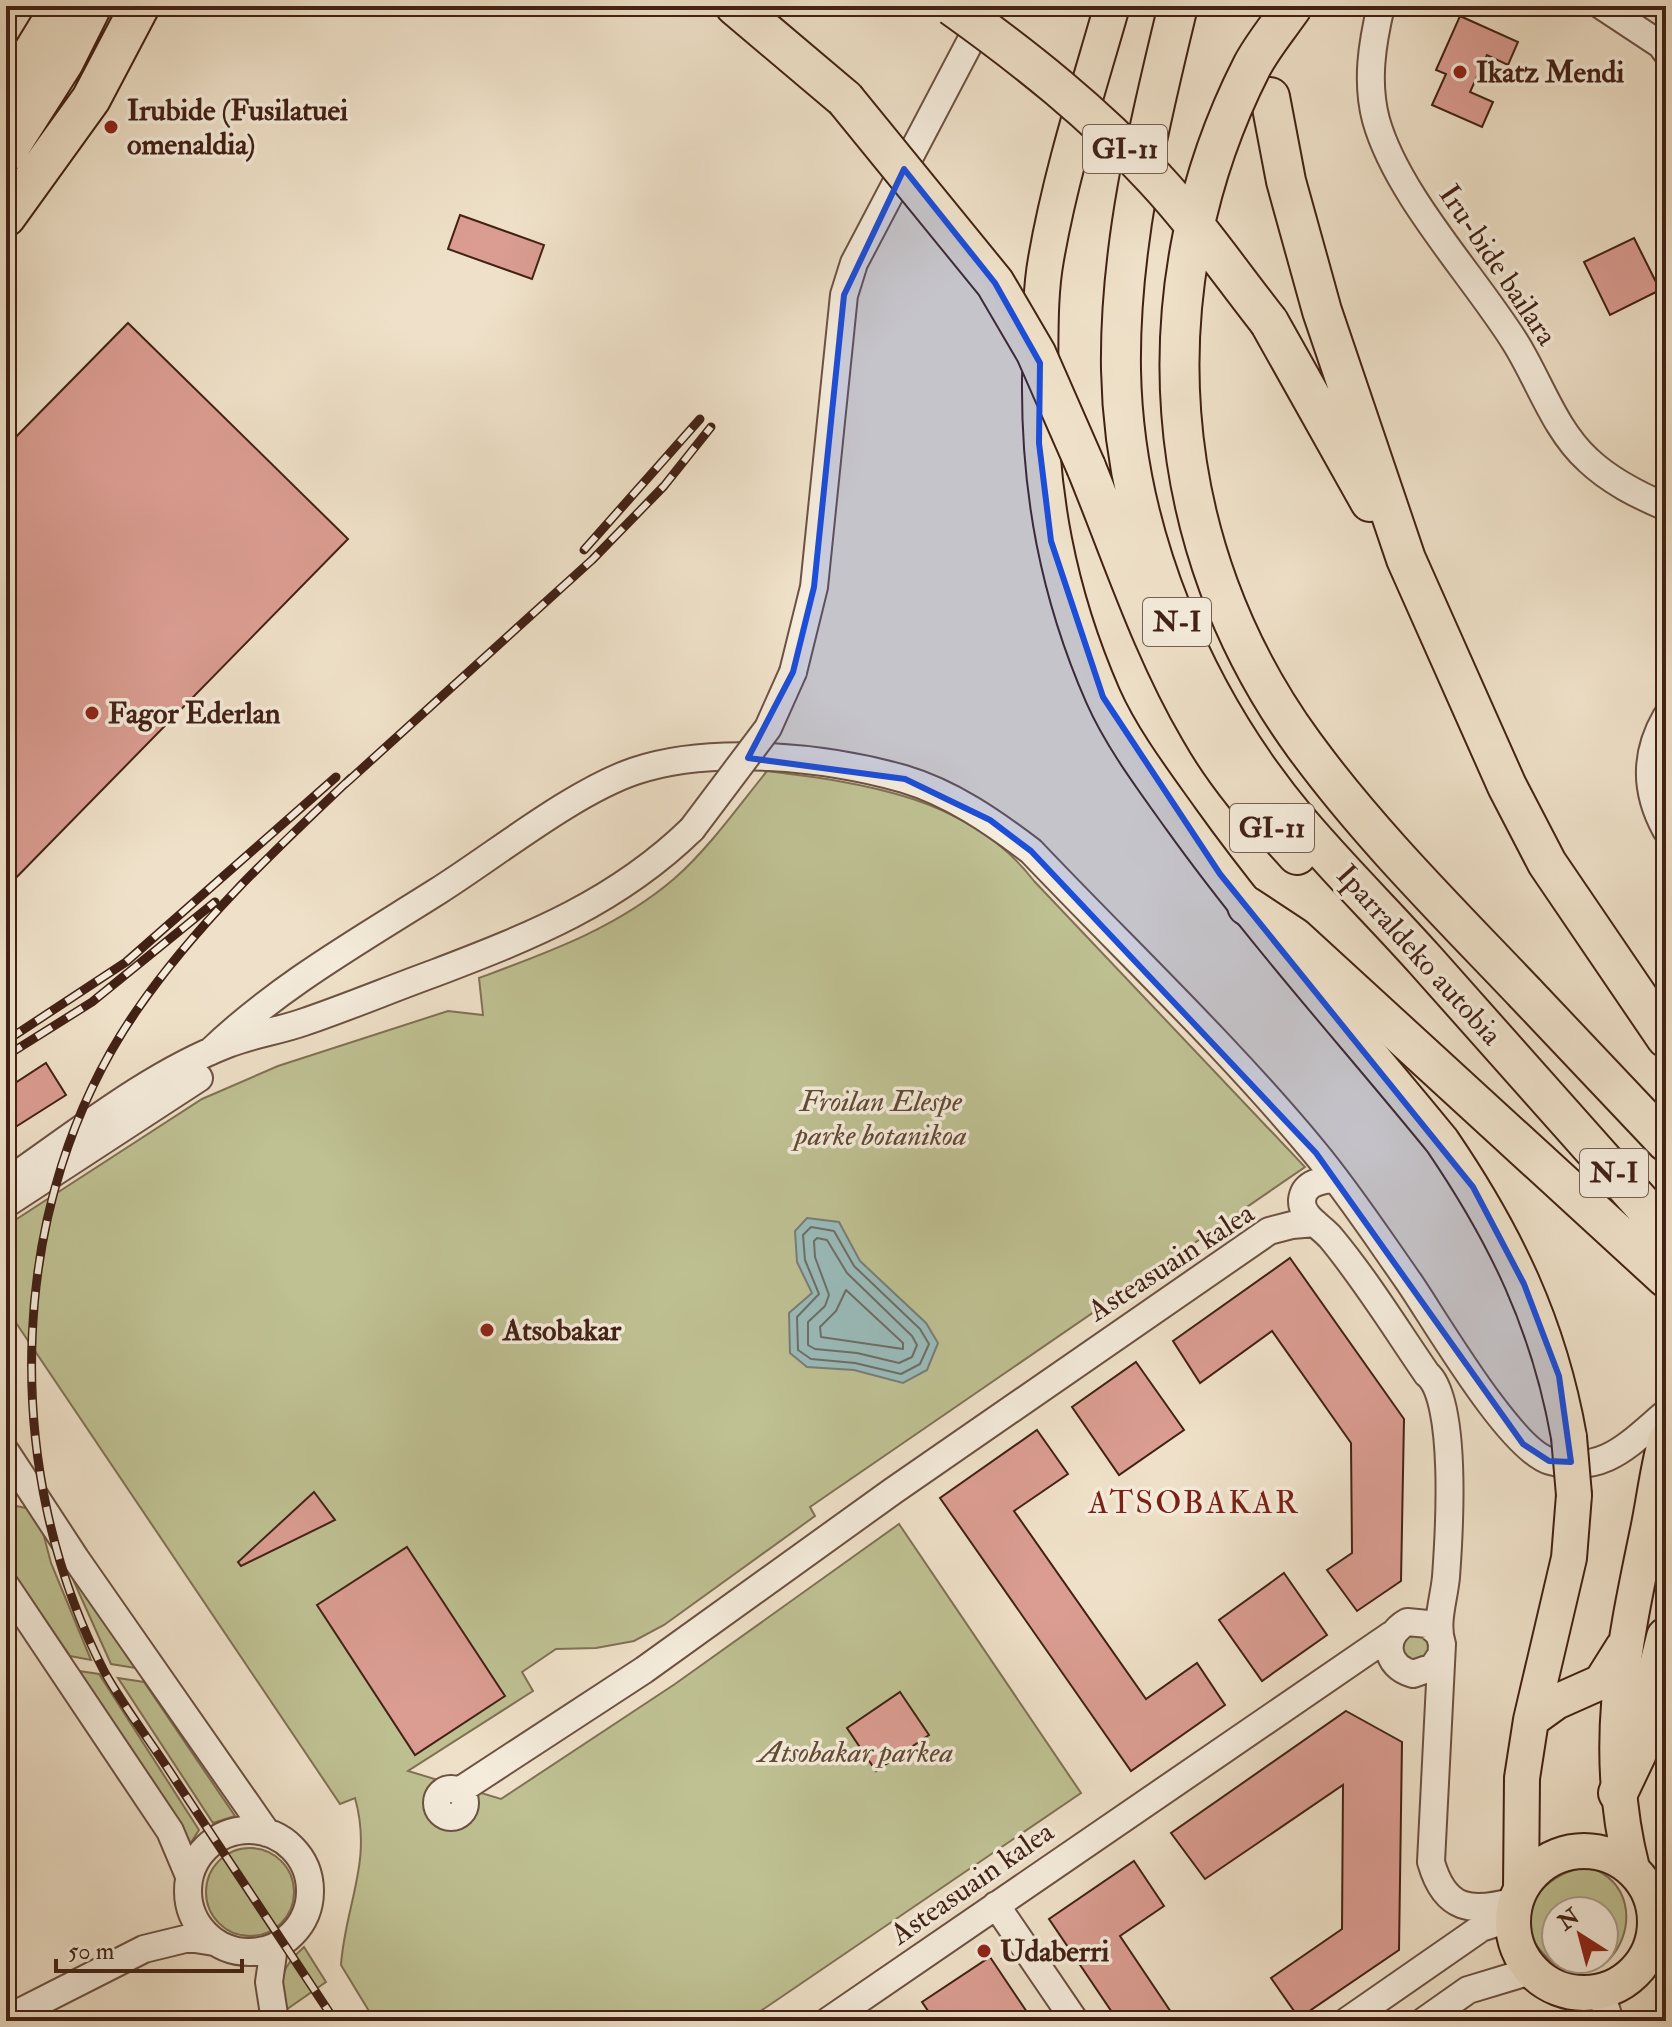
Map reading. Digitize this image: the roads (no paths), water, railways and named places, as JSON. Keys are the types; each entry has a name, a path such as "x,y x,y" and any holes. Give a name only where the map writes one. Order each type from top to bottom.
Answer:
{"highway":[{"path":"6,96 61,6"},
{"path":"6,153 64,62 92,6"},
{"path":"6,217 91,99 140,6"},
{"name":"GI-11","path":"735,6 845,99 995,283 1036,353 1170,674 1201,732 1257,812 1365,928 1563,1114"},
{"name":"GI-11","path":"952,6 1015,51 1116,141 1156,181 1269,322 1360,486 1406,559 1507,786 1547,863 1666,1038"},
{"name":"Iparraldeko autobia","path":"1178,6 1133,212 1123,298 1121,371 1126,434 1148,544 1196,664 1259,770 1296,818 1563,1114 1662,1258"},
{"name":"Iparraldeko autobia","path":"1293,6 1253,64 1215,153 1188,257 1177,349 1183,448 1205,552 1239,639 1303,745 1401,861 1666,1142"},
{"path":"1270,97 1286,181 1322,311 1406,559"},
{"path":"1247,906 1294,937 1662,1258"},
{"path":"1618,1793 1637,1753 1666,1637"}],"main road":[{"path":"1112,6 1068,158 1045,261 1039,443 1051,541 1103,697 1149,775 1247,906 1442,1141 1501,1234 1543,1332 1559,1376 1574,1495 1569,1558 1531,1720 1522,1778 1516,1903 1519,1954 1531,1971 1552,1987 1606,2007 1652,1949 1661,1919 1651,1896 1632,1868 1618,1793 1616,1719 1623,1647 1666,1439"},
{"path":"1531,1720 1556,1702 1601,1682 1623,1647"},
{"path":"1516,1903 1545,1862 1574,1851 1600,1852 1632,1868"}],"street":[{"path":"6,1182 159,1080 211,1051 253,1035 301,1023 503,947 572,916 655,865 692,829 729,785 768,728 793,672 814,587 844,295 854,263 989,6"},
{"name":"Iru-bide bailara","path":"1381,6 1369,84 1377,122 1413,195 1516,344 1567,435 1587,460 1616,482 1666,507"},
{"path":"1602,6 1661,45 1666,52"},
{"path":"1666,717 1654,739 1649,764 1650,795 1666,830"},
{"path":"211,1051 284,988 608,782 672,761 712,756 782,760 905,779 990,820 1031,851 1285,1116 1335,1178 1462,1359 1487,1400 1523,1444 1549,1461 1597,1462 1612,1458 1666,1413"},
{"path":"6,1204 177,1090 276,1041 301,1023"},
{"path":"1335,1178 1317,1181 1306,1188 1302,1201 1305,1213 1330,1236 1427,1374 1439,1383 1448,1422 1444,1585 1427,1671 1404,1672 1391,1658 1391,1635"},
{"name":"Asteasuain kalea","path":"459,1791 644,1670 893,1491 1269,1231 1315,1223"},
{"path":"1439,1383 1458,1374 1462,1359"},
{"path":"6,1452 76,1559 267,1833"},
{"path":"6,1586 170,1831 189,1876 191,1912 199,1928 214,1942"},
{"name":"Asteasuain kalea","path":"828,2021 1391,1635 1398,1627 1432,1636"},
{"path":"1432,1636 1431,1862 1437,1885 1458,1903 1483,1910 1516,1903"},
{"path":"6,2019 144,1949 189,1938 214,1942 243,1952 274,1947 291,1936 304,1918 310,1898 309,1878 300,1858 286,1843 267,1833 247,1830 227,1834 210,1844 196,1860 189,1876"},
{"path":"1347,2021 1516,1903"},
{"path":"996,1905 1075,2021"},
{"path":"274,1947 269,1982 275,2021"},
{"path":"1424,2021 1468,1990 1531,1971"}],"water":[{"path":"807,1218 839,1222 860,1261 926,1323 938,1343 927,1370 903,1383 854,1370 807,1367 790,1353 789,1313 812,1293 797,1262 795,1231"}],"railway":[{"path":"584,550 700,419"},
{"path":"345,784 592,560 664,486 711,427"},
{"path":"6,1041 126,962 336,777"},
{"path":"335,2021 105,1673 71,1594 47,1511 34,1425 32,1337 41,1250 62,1166 93,1085 137,1010 185,947 266,860 351,778"},
{"path":"6,1056 92,1002 215,902"}],"place":[{"name":"Ikatz Mendi","path":"1460,72"},
{"name":"Irubide (Fusilatuei omenaldia)","path":"111,127"},
{"name":"Fagor Ederlan","path":"92,713"},
{"name":"Atsobakar","path":"487,1330"},
{"name":"Udaberri","path":"984,1951"}],"district":[{"name":"ATSOBAKAR","path":"1194,1503"}],"park label":[{"name":"Froilan Elespe parke botanikoa","path":"881,1118"},
{"name":"Atsobakar parkea","path":"856,1752"}]}
